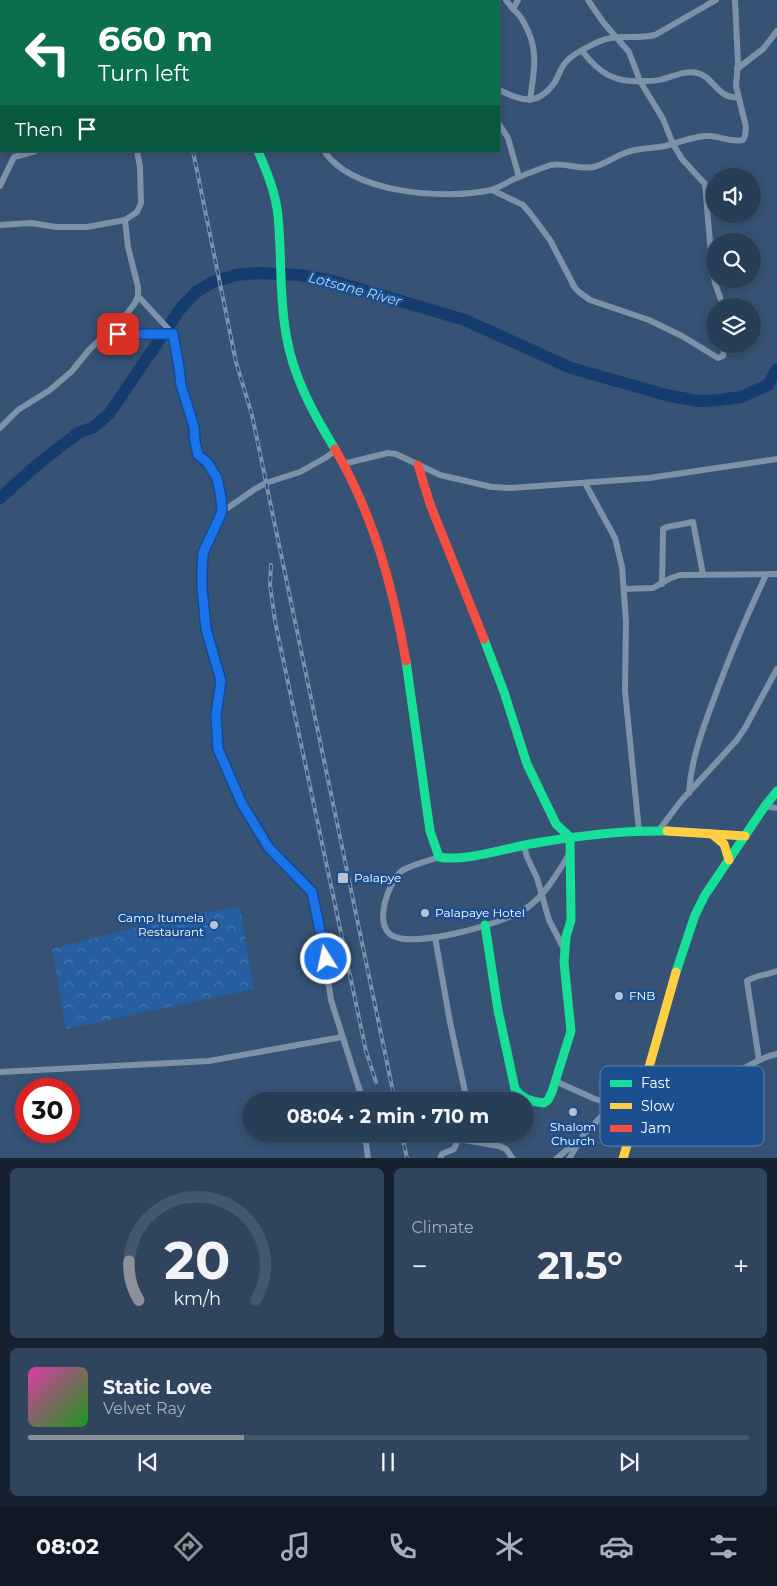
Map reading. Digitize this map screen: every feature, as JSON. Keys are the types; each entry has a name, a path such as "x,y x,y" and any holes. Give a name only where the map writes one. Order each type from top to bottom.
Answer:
{"street":[{"path":"506,0 527,28 535,56 536,68 530,100"},
{"path":"514,9 518,0"},
{"path":"588,0 631,56 640,81 663,119 673,144 682,159 705,184 712,266 720,298"},
{"path":"500,90 520,100 530,100 544,95 554,82 564,63 571,56 600,41 616,37 648,37 655,35 716,0"},
{"path":"325,152 330,159 355,176 371,183 390,188 432,194 448,194 492,190 553,164 594,166 623,153 712,136 730,142 743,140 746,127 736,86 735,0"},
{"path":"737,69 763,49 777,31"},
{"path":"582,51 591,63 617,80 629,82 660,80 694,72 702,74 722,94 738,98"},
{"path":"500,126 508,138 519,177"},
{"path":"9,152 14,157"},
{"path":"0,186 14,157 32,152"},
{"path":"0,225 31,222 56,226 87,227 125,220 137,212 141,203 140,167 137,152"},
{"path":"258,152 272,183 278,216 285,329 296,373 307,400 343,464 365,510 382,556 395,606 409,676 430,831 439,857"},
{"path":"492,190 523,205 550,240 575,288 590,300 650,320 706,351"},
{"path":"0,428 18,410 50,390 72,371 104,335 126,315 135,303 138,296 137,281 128,247 125,220"},
{"path":"138,296 173,334 181,385 194,427 198,455 207,462 217,478 221,498 222,512 203,553 202,588 206,629 221,681 216,714 218,749 242,804 269,848 312,892 325,952 331,1000 360,1092"},
{"path":"104,335 173,334"},
{"path":"710,353 718,358 723,356 724,353"},
{"path":"222,512 255,488 300,472 335,451"},
{"path":"343,464 388,453 396,454 440,475 492,487 511,488 649,478 777,459"},
{"path":"418,465 430,504 504,692 527,764 556,824 570,837 571,920 566,938 564,962 571,1031 548,1100 544,1103 525,1099 515,1089 498,1010 484,925"},
{"path":"585,483 615,538 622,567 625,691 639,831"},
{"path":"662,584 663,529 666,527 693,522 703,574"},
{"path":"624,589 653,588 680,575 777,574"},
{"path":"689,793 691,769 700,736 746,617 766,575"},
{"path":"659,830 689,793 736,741 777,668"},
{"path":"649,1066 682,950 695,915 705,895 777,791"},
{"path":"765,806 777,808"},
{"path":"570,852 540,895 528,907 514,914 471,930 417,940 391,936 384,928 382,916 385,902 397,876 403,870 439,857 448,859 570,837 639,831 659,830 745,836"},
{"path":"712,833 724,844 729,860"},
{"path":"524,846 537,878 540,895 549,920 565,950"},
{"path":"435,937 465,1092"},
{"path":"759,1060 747,984 749,979 769,975 777,971"},
{"path":"0,1072 209,1061 342,1037"},
{"path":"748,1066 777,1054"},
{"path":"555,1081 600,1100"},
{"path":"569,1158 576,1145 600,1118"},
{"path":"366,1142 368,1158"},
{"path":"440,1158 442,1154 454,1149 456,1142"},
{"path":"482,1142 506,1149 513,1158"},
{"path":"556,1158 576,1145"}],"green space":[{"path":"240,907 254,989 66,1029 52,949 181,916"}],"waterway":[{"name":"Lotsane River","path":"0,498 38,464 78,433 94,427 109,414 181,308 196,292 213,282 236,275 258,273 299,275 329,280 465,320 571,368 666,395 698,401 741,397 768,385 777,369"}],"railway":[{"path":"193,152 236,362 252,415 393,1092"},
{"path":"271,565 270,585 275,621 366,1051 376,1082"},
{"path":"404,1142 407,1158"}],"traffic: fast":[{"path":"258,152 271,183 277,208 282,305 289,350 305,394 335,449"},
{"path":"484,639 504,692 527,764 556,824 570,837 571,920 566,937 564,962 571,1031 552,1092 544,1103 528,1099 515,1089 498,1010 485,925"},
{"path":"406,661 430,831 439,857 459,858 564,838 598,834 667,831"},
{"path":"676,972 695,915 705,895 777,791"}],"traffic: slow":[{"path":"667,831 745,836"},
{"path":"712,834 724,844 729,860"},
{"path":"649,1066 676,972"},
{"path":"623,1158 627,1146"}],"traffic: jam":[{"path":"335,449 371,525 395,606 406,661"},
{"path":"418,465 430,504 484,639"}],"place":[{"name":"Palapye","path":"343,878"},
{"name":"Palapaye Hotel","path":"425,913"},
{"name":"Camp Itumela Restaurant","path":"214,925"},
{"name":"FNB","path":"619,996"},
{"name":"Shalom Church","path":"573,1112"}],"route":[{"path":"118,334 173,334 181,385 194,427 198,455 207,462 217,478 221,498 222,512 212,530 203,553 202,571 206,629 221,681 216,714 218,749 242,804 269,848 312,892 326,959"}]}
